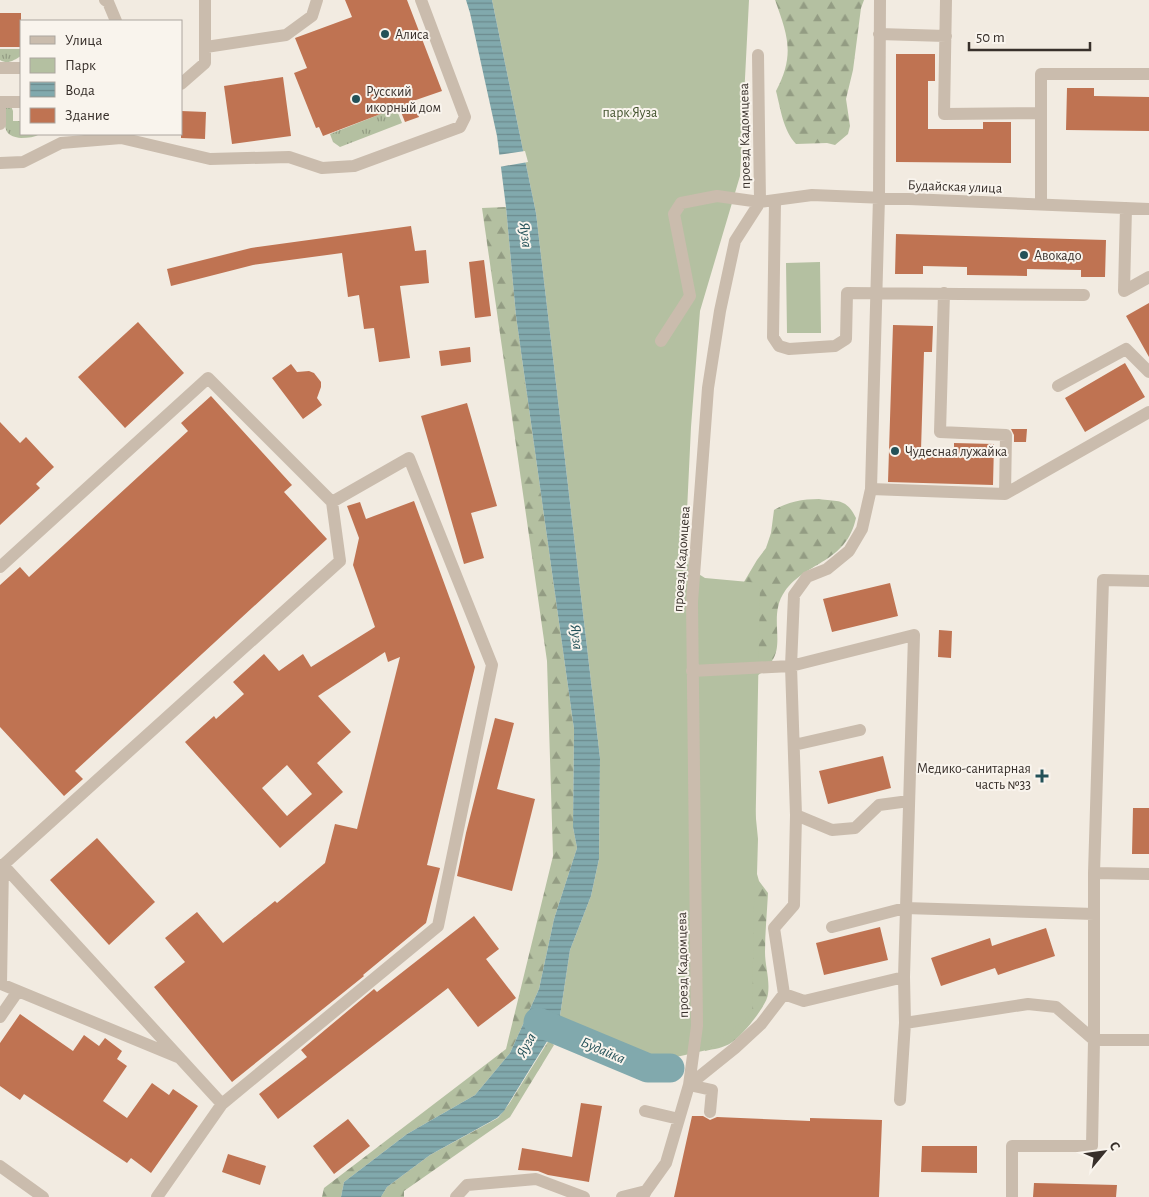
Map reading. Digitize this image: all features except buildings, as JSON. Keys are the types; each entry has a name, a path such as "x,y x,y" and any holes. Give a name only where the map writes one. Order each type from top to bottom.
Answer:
{"street":[{"path":"105,0 108,2 116,20"},
{"path":"182,83 206,63 205,0"},
{"path":"206,47 286,35 312,16 317,0"},
{"path":"0,163 23,162 61,143 123,136 210,159 289,157 322,168 354,166 460,127 465,117 421,0"},
{"path":"690,1080 736,1048 761,1024 784,994 774,928 794,905 796,815 791,666 794,595 806,577 827,569 849,551 862,529 870,490 879,198 880,0"},
{"path":"946,0 944,114 1041,113"},
{"path":"879,34 946,36"},
{"name":"проезд Кадомцева","path":"644,1194 666,1163 690,1080 697,1026 692,602 711,368 720,311 735,241 760,202 758,55"},
{"path":"0,68 20,68"},
{"path":"1041,204 1041,74 1149,74"},
{"path":"0,124 0,102 20,102"},
{"name":"Будайская улица","path":"661,340 690,296 674,214 681,203 717,196 760,202 812,194 1149,208"},
{"path":"775,201 772,323 773,337 779,346 790,349 835,346 846,339 848,293 1084,295"},
{"path":"1126,208 1124,291 1149,278"},
{"path":"944,293 940,432 1006,435 1005,494"},
{"path":"1058,386 1126,349 1149,372"},
{"path":"0,567 208,378 332,502 340,561 1,863 1,984 180,1058"},
{"path":"870,490 1005,494 1149,412"},
{"path":"157,1197 222,1104 438,926 492,665 409,458 332,502"},
{"path":"1012,1197 1012,1146 1092,1146 1094,873 1103,580 1149,581"},
{"path":"692,671 791,666 914,635 905,908 905,1023 900,1100"},
{"path":"794,745 860,730"},
{"path":"796,815 832,830 855,828 879,805 908,801"},
{"path":"1,863 222,1104"},
{"path":"1094,873 1149,874"},
{"path":"832,926 905,908 1094,914"},
{"path":"784,994 804,1001 904,977"},
{"path":"0,1017 18,991"},
{"path":"905,1023 1028,1004 1056,1007 1094,1040 1149,1040"},
{"path":"690,1080 712,1090 710,1112"},
{"path":"645,1111 679,1119"},
{"path":"0,1166 43,1197"},
{"path":"456,1197 467,1185 536,1179 584,1197"},
{"path":"622,1197 644,1194"}],"green space":[{"name":"парк Яуза","path":"492,0 749,0 740,176 700,311 691,427 686,532 689,568 705,578 760,583 752,1014 707,1050 650,1063 559,1022 570,950 591,896 599,859 600,758 536,213"},
{"path":"775,0 864,0 861,8 853,70 846,99 850,126 848,134 835,145 827,143 796,144 785,126 776,91 786,67 788,46"},
{"path":"0,49 20,49 20,56 6,62 0,60"},
{"path":"11,106 13,121 20,121 20,135 38,135 21,138 10,135 6,128 6,108"},
{"path":"396,108 402,123 340,147 333,142 330,134"},
{"path":"506,207 516,316 574,729 573,827 577,848 554,919 539,989 510,1053 475,1095 407,1134 344,1182 341,1197 322,1197 324,1188 506,1049 553,856 547,661 482,208"},
{"path":"820,262 821,333 787,333 786,263"},
{"path":"819,499 841,502 849,507 856,518 851,533 835,553 804,573 785,591 778,609 776,654 762,672 749,681 758,839 757,874 759,881 768,893 765,952 768,983 767,999 747,1028 735,1040 725,1046 705,1051 735,597 766,548 771,533 774,510 795,502"},
{"path":"549,1040 554,1045 510,1117 404,1191 404,1197 381,1197 387,1187 430,1155 498,1118 509,1104"}],"water":[{"name":"Яуза","path":"466,0 492,0 536,213 600,758 599,859 591,896 570,950 559,1022 504,1111 497,1118 430,1155 387,1187 381,1197 341,1197 344,1182 407,1134 475,1095 510,1053 539,989 554,919 577,848 573,827 574,729 516,316 497,136"}],"pier":[{"path":"525,151 528,162 499,167 497,155"}],"waterway":[{"name":"Будайка","path":"538,1022 648,1068 670,1068"}],"place":[{"name":"Алиса","path":"385,34"},
{"name":"Русский икорный дом","path":"356,99"},
{"name":"Авокадо","path":"1024,255"},
{"name":"Чудесная лужайка","path":"895,451"},
{"name":"Медико-санитарная часть №33","path":"1042,776"}]}
